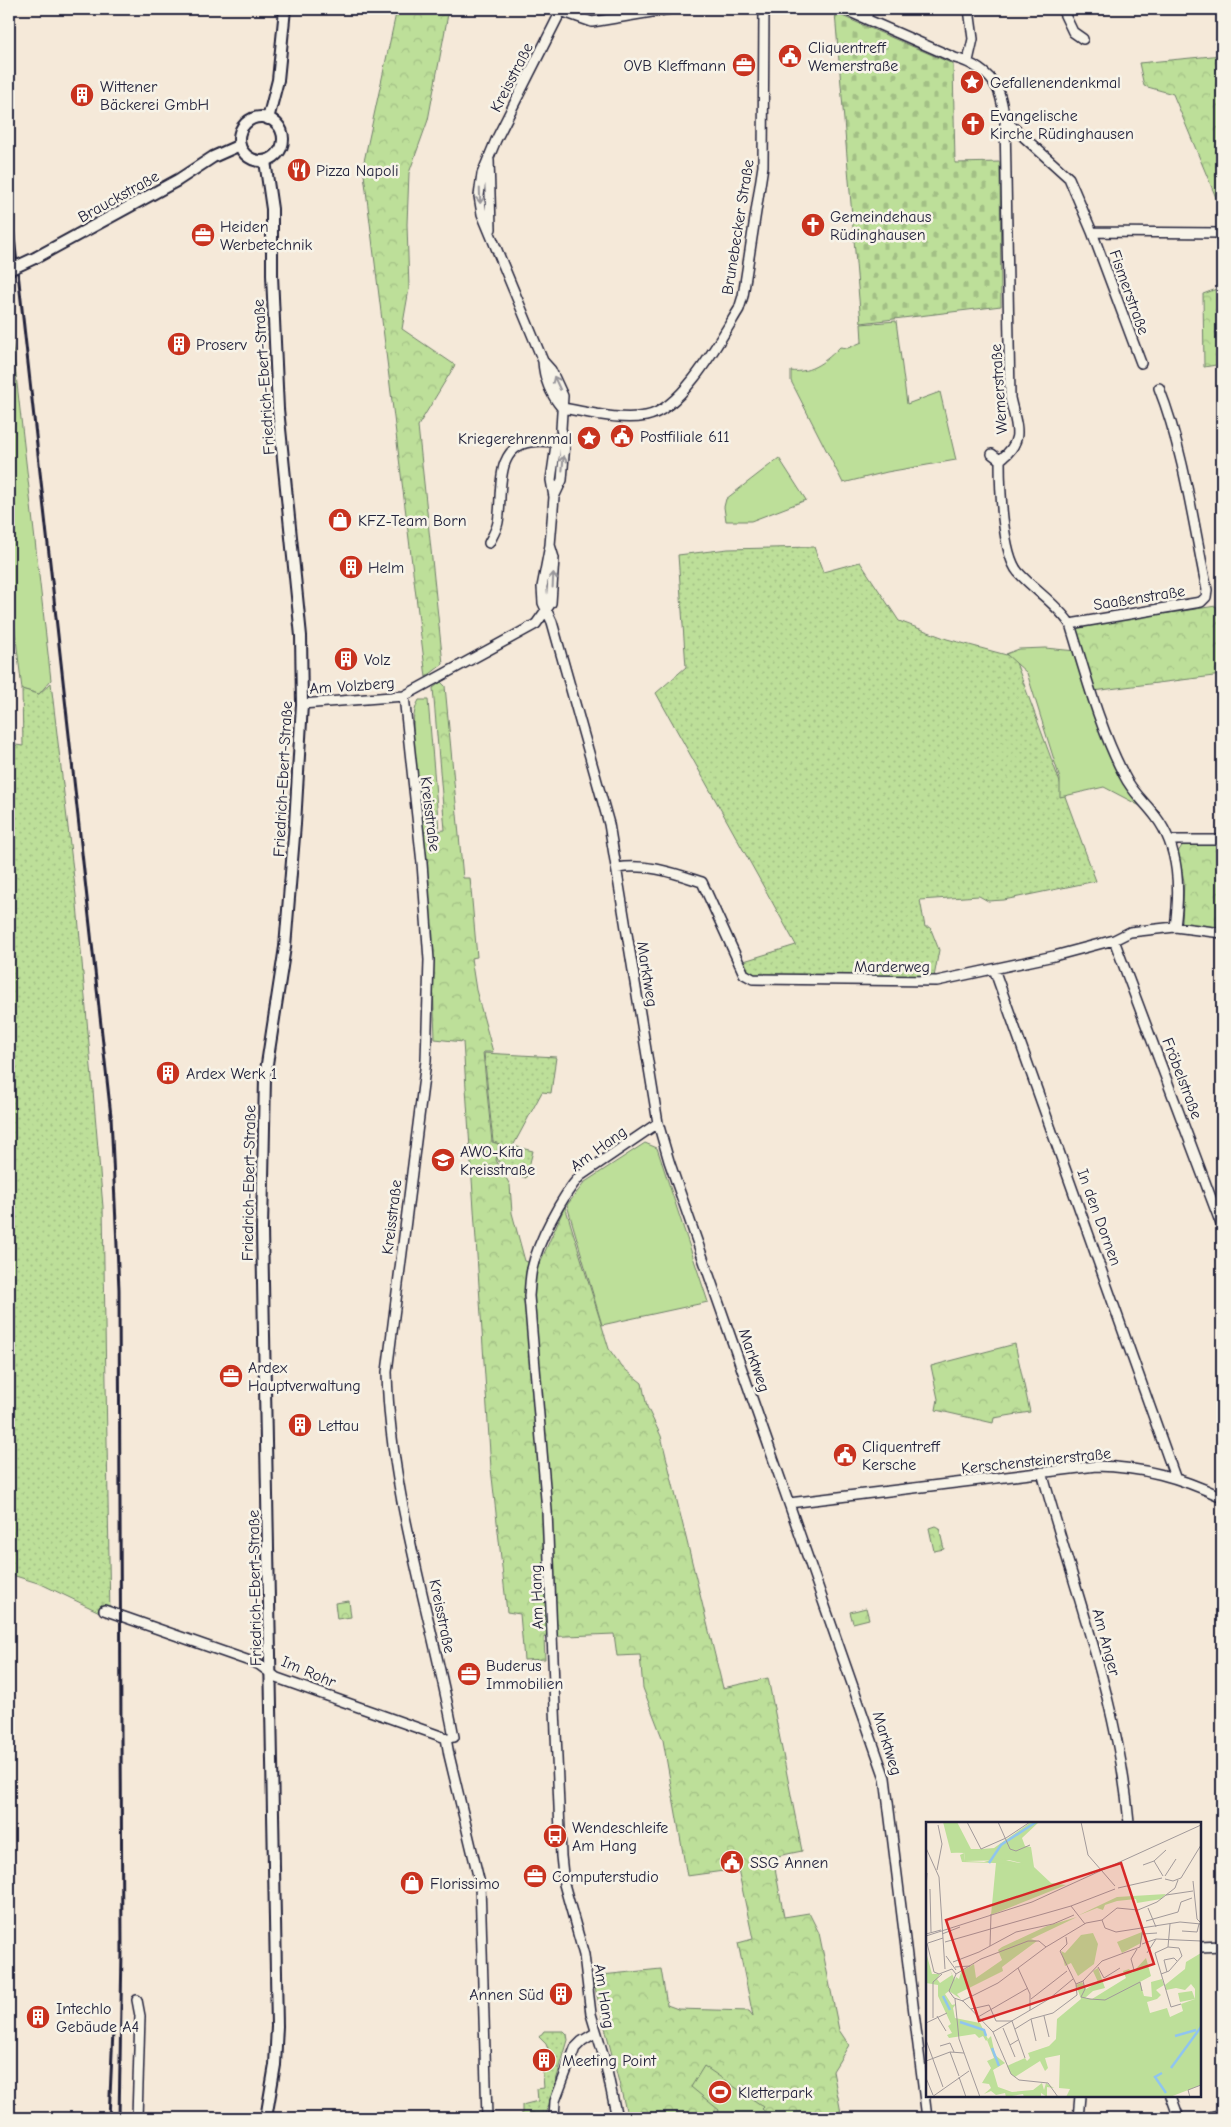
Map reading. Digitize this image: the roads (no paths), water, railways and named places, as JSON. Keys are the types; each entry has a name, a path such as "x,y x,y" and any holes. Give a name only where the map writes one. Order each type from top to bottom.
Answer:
{"street":[{"path":"268,119 281,63 285,9"},
{"path":"562,10 592,22 670,9"},
{"name":"Brunebecker Straße","path":"562,408 628,417 651,415 666,408 683,393 739,309 743,296 763,166 764,9"},
{"name":"Wemerstraße","path":"843,9 955,58 968,61 997,88 1005,120 1010,398 1018,438 1015,448 1000,460"},
{"path":"866,19 869,9"},
{"path":"968,61 973,39 969,9"},
{"path":"1062,9 1073,32 1083,39"},
{"name":"Kreisstraße","path":"562,10 496,140 482,174 479,196 482,214 491,231 543,361 544,376 555,399 562,408"},
{"path":"253,119 268,119 278,126 283,141 277,154 265,161 248,157 240,145 240,134 245,125 253,119"},
{"name":"Fismerstraße","path":"1005,120 1069,178 1092,232 1141,363"},
{"name":"Brauckstraße","path":"9,270 37,257 146,198 213,157 240,145"},
{"name":"Friedrich-Ebert-Straße","path":"265,161 272,209 272,276 278,408 302,636 302,704 286,938 265,1077 262,1148 262,1239 277,2026 275,2065 266,2118"},
{"name":"Fismerstraße","path":"1092,232 1222,233"},
{"name":"Saaßenstraße","path":"1070,624 1201,602 1206,598 1207,590 1187,495 1167,409 1159,388"},
{"path":"404,696 521,633 536,624 546,613 542,596 543,573 550,546 554,497 562,480 560,443 562,408"},
{"path":"489,543 498,524 502,474 509,454 517,446 530,441 560,443"},
{"path":"992,454 1000,460 1002,510 1011,561 1018,572 1061,611 1070,624 1099,720 1124,775 1132,790 1158,820 1169,840 1178,882 1175,927"},
{"name":"Marktweg","path":"546,613 552,622 598,785 617,868 658,1124 669,1161 885,1778 927,2118"},
{"name":"Kreisstraße","path":"404,696 422,863 429,960 426,1061 387,1372 388,1407 402,1493 454,1737 446,1738 480,1892 487,2118"},
{"name":"Am Volzberg","path":"302,704 404,696"},
{"path":"1169,840 1222,840"},
{"name":"Marderweg","path":"617,868 636,865 702,882 744,974 753,979 937,981 1114,940 1130,932 1175,927 1222,933"},
{"name":"Fröbelstraße","path":"1114,940 1222,1227"},
{"name":"In den Dornen","path":"994,969 1175,1476"},
{"name":"Am Hang","path":"617,2118 604,2058 595,2033 584,1955 564,1884 561,1856 548,1511 529,1296 532,1268 548,1229 568,1190 580,1176 658,1124"},
{"name":"Kerschensteinerstraße","path":"790,1504 1096,1466 1120,1466 1175,1476 1222,1497"},
{"name":"Am Anger","path":"1042,1472 1105,1691 1129,1822"},
{"name":"Im Rohr","path":"104,1610 258,1664 277,1678 446,1738"},
{"path":"1201,1947 1222,1946"},
{"path":"137,2000 140,2016 137,2118"},
{"path":"554,2118 555,2101 575,2048 595,2033"},
{"path":"1078,2118 1080,2097"},
{"path":"1171,2097 1179,2118"},
{"path":"1206,2118 1222,2114"}],"railway":[{"path":"9,191 111,1116 119,1289 122,1951 119,2118"},
{"path":"109,2118 113,2031"}],"place":[{"name":"Cliquentreff Wemerstraße","path":"790,56"},
{"name":"OVB Kleffmann","path":"744,65"},
{"name":"Gefallenendenkmal","path":"972,82"},
{"name":"Wittener Bäckerei GmbH","path":"82,95"},
{"name":"Evangelische Kirche Rüdinghausen","path":"973,124"},
{"name":"Pizza Napoli","path":"299,170"},
{"name":"Gemeindehaus Rüdinghausen","path":"813,225"},
{"name":"Heiden Werbetechnik","path":"203,235"},
{"name":"Proserv","path":"179,344"},
{"name":"Postfiliale 611","path":"622,436"},
{"name":"Kriegerehrenmal","path":"589,438"},
{"name":"KFZ-Team Born","path":"340,520"},
{"name":"Helm","path":"351,567"},
{"name":"Volz","path":"346,659"},
{"name":"Ardex Werk 1","path":"168,1073"},
{"name":"AWO-Kita Kreisstraße","path":"443,1160"},
{"name":"Ardex Hauptverwaltung","path":"231,1376"},
{"name":"Lettau","path":"300,1425"},
{"name":"Cliquentreff Kersche","path":"845,1455"},
{"name":"Buderus Immobilien","path":"469,1674"},
{"name":"Wendeschleife Am Hang","path":"555,1836"},
{"name":"SSG Annen","path":"732,1862"},
{"name":"Computerstudio","path":"535,1876"},
{"name":"Florissimo","path":"412,1883"},
{"name":"Annen Süd","path":"561,1994"},
{"name":"Intechlo Gebäude A4","path":"38,2017"},
{"name":"Meeting Point","path":"544,2060"},
{"name":"Kletterpark","path":"720,2092"}]}
